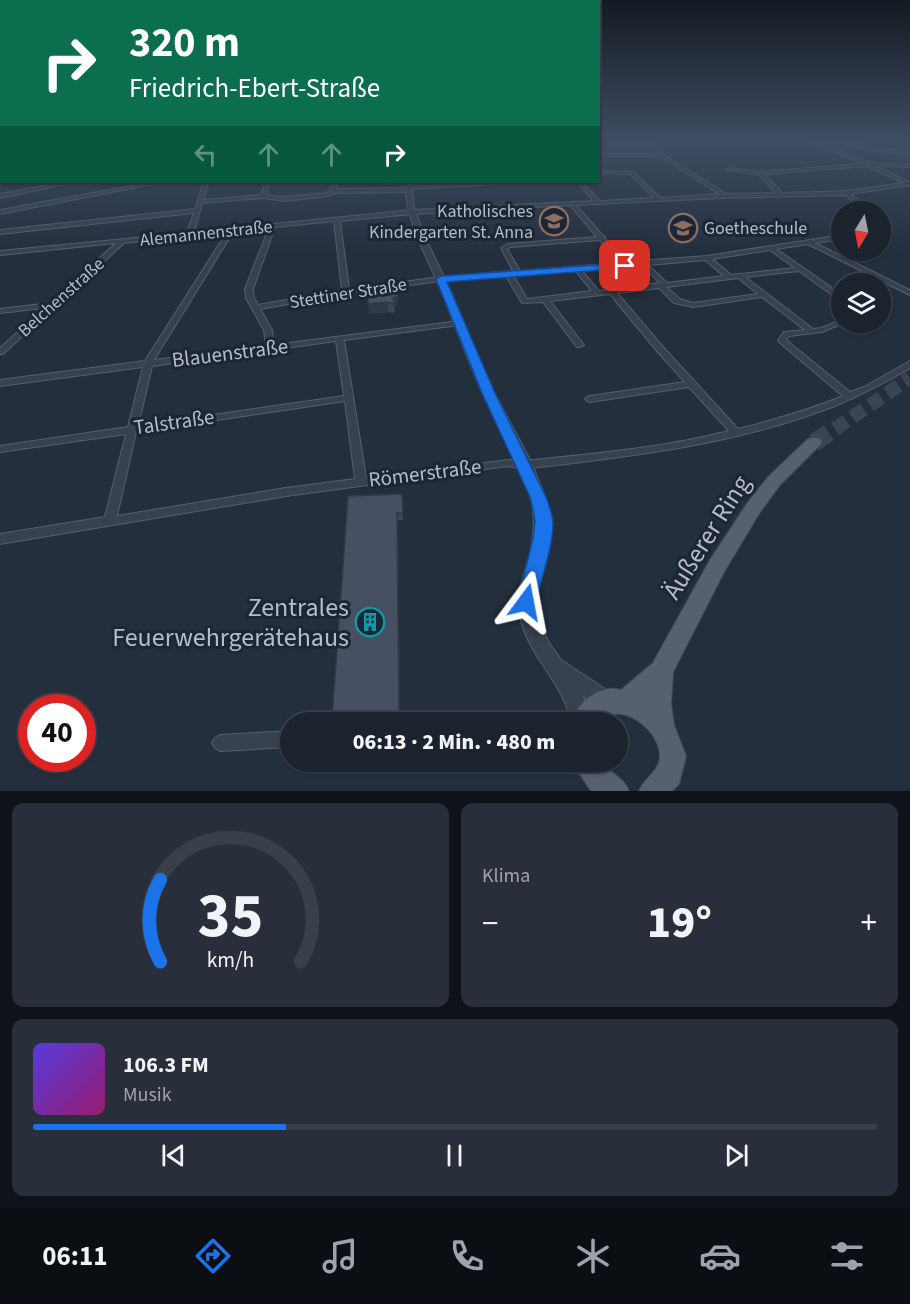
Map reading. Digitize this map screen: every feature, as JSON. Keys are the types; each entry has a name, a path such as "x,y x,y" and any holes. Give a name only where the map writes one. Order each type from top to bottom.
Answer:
{"main road":[{"name":"Äußerer Ring","path":"652,791 666,780 671,768 671,747 662,727 659,704 661,671 717,566 754,507 774,481 814,443"},
{"name":"Äußerer Ring","path":"589,712 616,702 661,671"},
{"path":"616,702 648,712 662,727"}],"street":[{"path":"636,178 658,199"},
{"path":"698,178 725,195"},
{"path":"765,178 780,194"},
{"path":"0,196 66,183"},
{"path":"0,212 155,183"},
{"path":"190,234 206,183"},
{"path":"263,196 267,183"},
{"path":"333,191 334,183"},
{"path":"200,202 263,196 275,199 308,197 333,191 472,183"},
{"path":"580,183 598,202"},
{"name":"Alemannenstraße","path":"0,253 412,212 725,195 847,193 910,184"},
{"path":"408,186 412,212 489,393 538,497 544,521 540,549 526,602 541,649 574,698 580,712"},
{"path":"346,191 349,202"},
{"path":"847,193 856,201"},
{"path":"571,203 625,266"},
{"path":"0,232 196,211"},
{"path":"336,220 346,291"},
{"path":"270,348 268,330 250,298 249,289 273,226"},
{"path":"110,520 148,364 231,230"},
{"path":"603,238 509,245 504,248 525,301 799,269"},
{"name":"Stettiner Straße","path":"255,308 346,291 441,279 706,258 831,239"},
{"name":"Belchenstraße","path":"0,352 122,241"},
{"path":"810,243 910,293"},
{"path":"772,249 831,292"},
{"path":"706,258 729,277"},
{"path":"644,264 677,301 693,305 763,295"},
{"path":"577,269 596,292"},
{"path":"738,276 810,330"},
{"path":"612,291 690,384 735,432"},
{"path":"546,300 580,345"},
{"path":"0,310 51,304"},
{"name":"Blauenstraße","path":"0,383 459,323"},
{"path":"831,327 787,334 782,340 849,396"},
{"path":"340,339 361,481"},
{"name":"Römerstraße","path":"0,539 361,481 508,463 523,465 665,447 789,418 849,396 910,364"},
{"path":"590,399 690,384"},
{"name":"Talstraße","path":"0,449 349,398"},
{"path":"552,663 616,702"},
{"path":"220,743 280,740"},
{"path":"570,772 597,778"}],"building":[{"path":"396,286 398,296 393,298 394,304 387,302 368,304 368,295 377,294 376,288"},
{"name":"Zentrales Feuerwehrgerätehaus","path":"402,494 403,513 397,513 399,712 333,712 348,496"}],"waterway":[{"path":"0,186 8,183"}],"tunnel":[{"path":"835,429 910,378"},
{"path":"814,443 837,427"}],"place":[{"name":"Katholisches Kindergarten St. Anna","path":"554,221"},
{"name":"Goetheschule","path":"683,228"},
{"name":"Zentrales Feuerwehrgerätehaus","path":"370,622"}],"route":[{"path":"526,602 542,539 544,521 538,497 489,393 441,279 625,266"}]}
